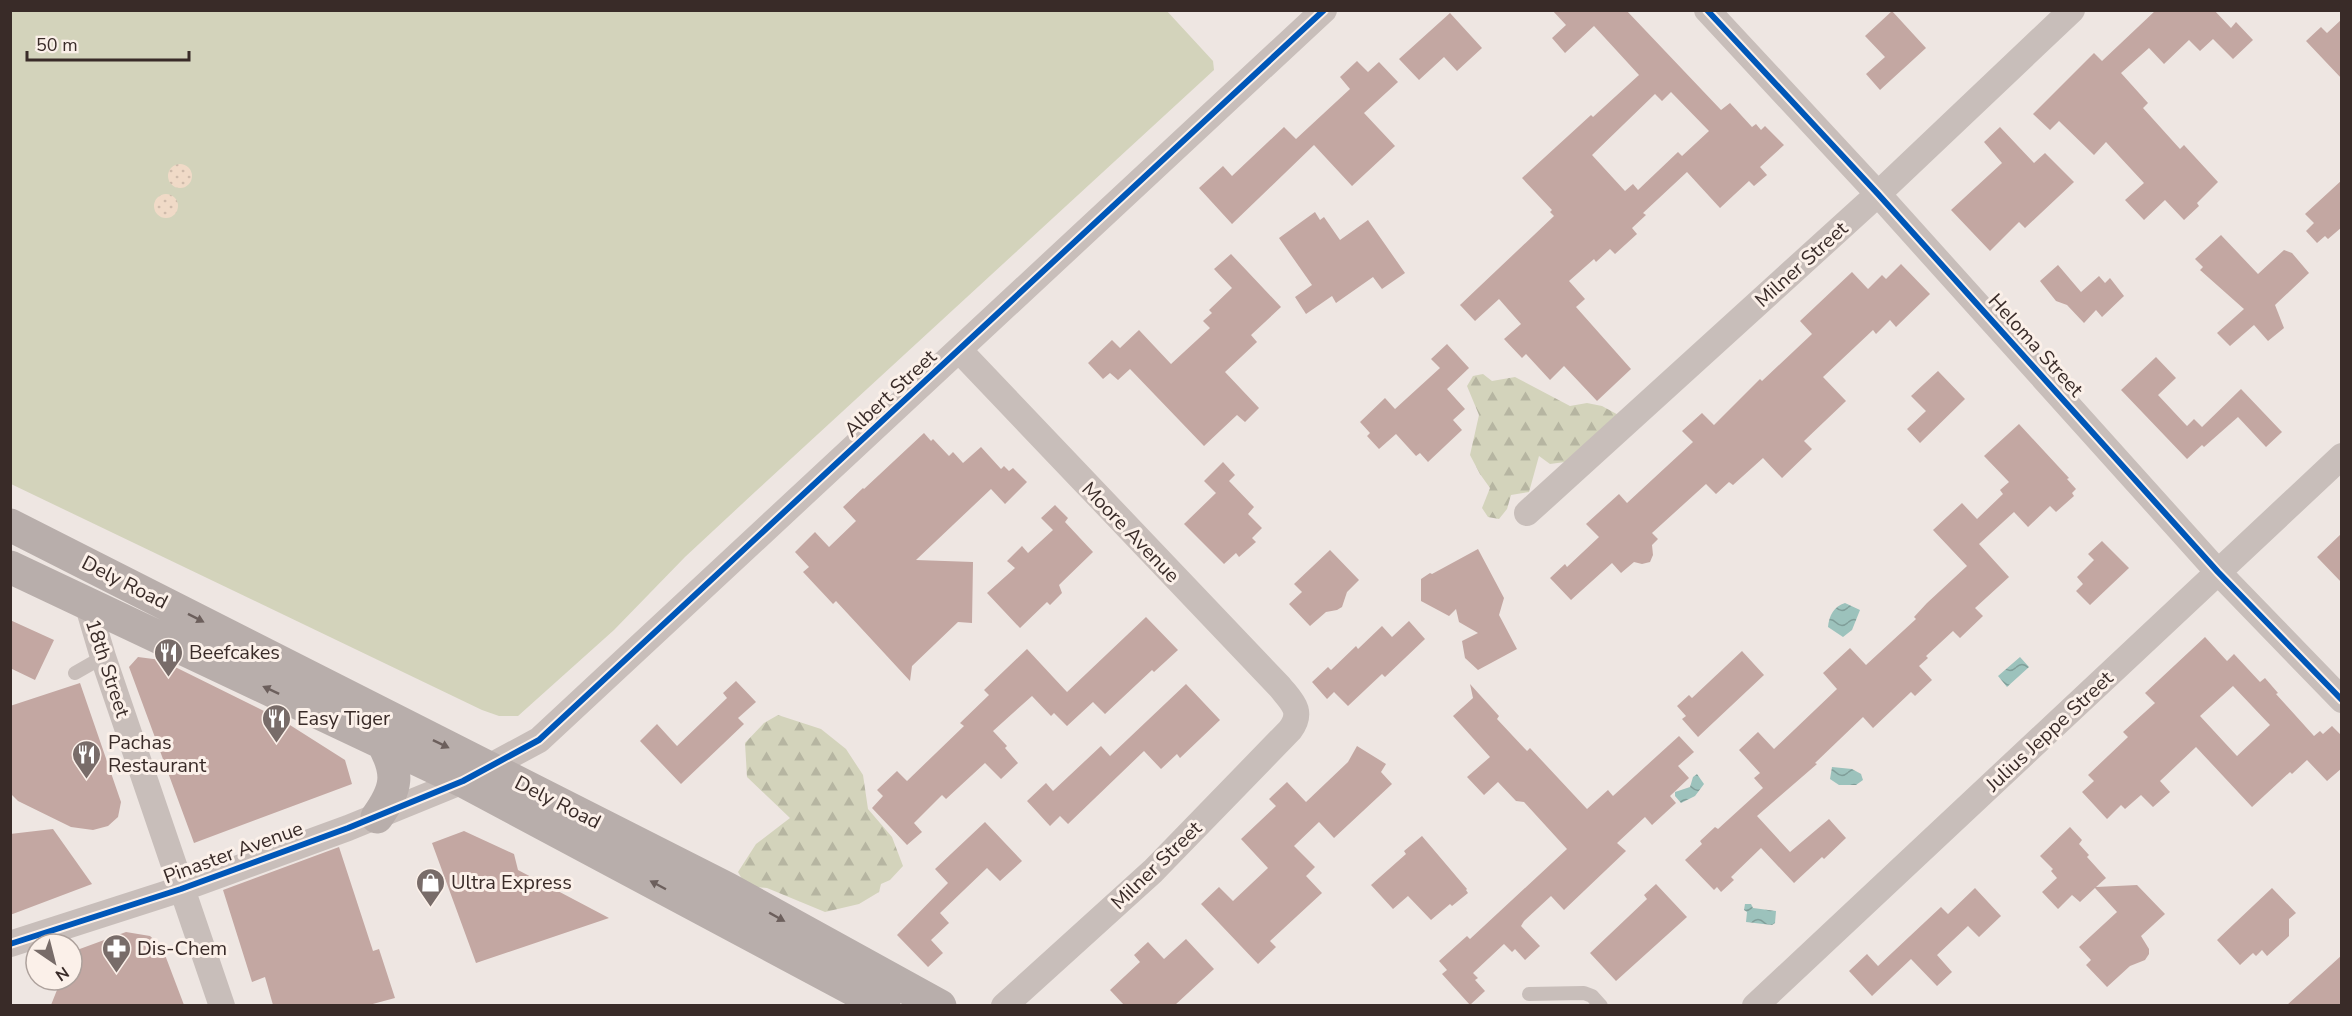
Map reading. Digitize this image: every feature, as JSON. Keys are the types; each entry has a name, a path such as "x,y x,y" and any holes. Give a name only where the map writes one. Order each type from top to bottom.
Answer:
{"main road":[{"name":"Dely Road","path":"12,549 117,578 392,720 477,774 840,979 876,1004"},
{"name":"Dely Road","path":"12,549 87,603 382,742 477,774"},
{"path":"377,817 393,790 392,768 382,742"},
{"name":"Dely Road","path":"840,979 940,1005"},
{"path":"840,979 912,1005"}],"street":[{"name":"Albert Street","path":"477,774 539,740 574,709 1324,10"},
{"name":"Heloma Street","path":"1707,10 1878,194 2218,572 2342,700"},
{"name":"Milner Street","path":"1527,513 1878,194 2072,10"},
{"name":"Moore Avenue","path":"960,351 1280,687 1293,703 1297,715"},
{"name":"Julius Jeppe Street","path":"1755,1005 2342,456"},
{"name":"18th Street","path":"87,603 103,657 222,1005"},
{"name":"Milner Street","path":"1004,1005 1153,871 1290,730 1296,722 1297,715"},
{"name":"Pinaster Avenue","path":"10,944 181,889 377,817 477,774"}],"lane":[{"path":"75,673 103,657"},
{"path":"1529,994 1584,993 1592,996 1601,1005"}],"green space":[{"path":"1166,10 1213,61 1214,70 756,491 685,557 614,630 518,716 499,716 482,710 11,484 10,11"},
{"path":"1483,374 1492,381 1515,377 1570,406 1587,403 1602,406 1622,417 1565,462 1550,464 1539,456 1529,492 1511,495 1507,509 1499,519 1488,517 1482,508 1490,488 1470,455 1479,415 1467,386 1473,376"},
{"path":"778,715 821,729 846,749 863,775 868,809 892,837 903,866 890,880 881,884 879,892 859,904 825,912 767,888 746,886 738,872 756,844 790,818 747,777 745,743 764,723"}],"sand":[{"path":"175,164 185,164 192,171 192,181 185,188 175,188 168,181 168,171"},
{"path":"166,194 171,195 177,201 177,211 171,217 166,218 161,217 155,211 154,206 155,201 161,195"}],"water":[{"path":"1845,603 1860,610 1852,630 1843,637 1828,627 1833,612"},
{"path":"2020,657 2029,667 2007,687 1998,676"},
{"path":"1832,767 1852,769 1861,774 1863,780 1856,785 1839,785 1830,779"},
{"path":"1697,774 1704,784 1695,796 1681,803 1675,796 1675,792 1690,787 1693,777"},
{"path":"1745,904 1751,904 1753,908 1776,911 1775,923 1772,925 1746,922"}],"building":[{"path":"1552,10 1626,10 1721,110 1730,103 1752,127 1756,124 1761,130 1765,126 1784,145 1760,167 1767,175 1754,186 1749,181 1720,208 1687,172 1643,213 1646,215 1632,228 1637,234 1615,254 1610,249 1596,262 1594,259 1569,281 1585,299 1576,307 1631,369 1597,401 1564,366 1550,380 1526,354 1522,358 1504,339 1521,324 1499,299 1475,321 1460,305 1554,216 1550,212 1552,210 1522,178 1639,75 1594,26 1565,53 1552,38 1566,25","holes":["1671,92 1709,131 1682,156 1678,152 1638,190 1633,184 1625,191 1592,155 1655,94 1662,101"]},
{"path":"2156,10 2214,10 2231,28 2236,22 2253,40 2233,59 2213,39 2200,51 2189,40 2164,64 2149,48 2121,73 2148,103 2143,108 2180,149 2184,145 2218,182 2197,203 2199,206 2184,220 2165,200 2144,220 2125,200 2144,183 2106,142 2094,155 2059,121 2050,130 2033,114 2094,53 2102,61"},
{"path":"1892,11 1926,48 1880,90 1866,74 1885,57 1865,36"},
{"path":"1450,13 1482,48 1457,71 1444,57 1419,80 1399,59"},
{"path":"2342,19 2342,79 2306,41 2321,27 2327,33"},
{"path":"1357,61 1368,72 1379,62 1398,82 1364,113 1395,146 1352,186 1314,145 1232,224 1199,188 1223,166 1232,176 1284,127 1296,139 1350,89 1340,77"},
{"path":"2000,127 2034,163 2045,153 2074,182 2025,228 2019,222 1990,251 1951,210 2002,163 1984,142"},
{"path":"2342,180 2342,227 2328,239 2325,236 2317,243 2306,231 2314,223 2305,214"},
{"path":"1315,212 1320,220 1324,217 1340,240 1368,220 1405,273 1382,289 1373,277 1336,303 1332,296 1306,314 1295,297 1312,285 1279,238"},
{"path":"2221,235 2258,274 2284,250 2292,253 2309,273 2275,305 2284,328 2268,341 2254,325 2230,346 2217,333 2244,309 2200,270 2203,267 2195,259"},
{"path":"1231,254 1281,307 1251,335 1257,342 1225,372 1259,408 1245,422 1237,415 1204,446 1130,369 1118,380 1110,373 1103,379 1088,363 1112,340 1120,348 1139,330 1171,364 1210,328 1203,321 1212,313 1209,310 1232,288 1214,269"},
{"path":"1901,264 1930,294 1896,327 1890,320 1876,334 1873,330 1823,377 1846,401 1804,441 1812,449 1782,478 1763,458 1733,485 1729,482 1716,494 1706,484 1652,533 1658,539 1652,545 1653,555 1650,562 1642,564 1634,562 1621,573 1612,563 1571,600 1550,578 1565,564 1567,567 1599,537 1586,524 1619,494 1627,503 1693,442 1682,431 1702,413 1714,425 1760,379 1762,381 1812,334 1800,321 1852,272 1868,289 1882,275 1886,279"},
{"path":"2058,265 2081,292 2099,276 2105,283 2110,278 2124,296 2102,317 2096,310 2084,323 2067,305 2056,301 2040,281"},
{"path":"1447,344 1469,368 1447,389 1465,409 1453,420 1462,430 1428,462 1420,453 1416,456 1396,434 1379,449 1367,436 1370,433 1360,422 1385,398 1395,409 1440,368 1431,359"},
{"path":"2156,357 2176,378 2158,395 2187,426 2194,419 2202,427 2241,389 2282,432 2266,447 2238,417 2187,459 2121,390"},
{"path":"1938,371 1965,399 1920,443 1907,429 1926,411 1911,396"},
{"path":"2019,424 2069,478 2067,479 2076,489 2072,493 2074,496 2056,512 2050,506 2028,527 2014,512 1979,544 2009,577 1975,608 1983,616 1960,638 1953,631 1926,656 1928,658 1919,666 1932,680 1915,696 1911,692 1873,728 1863,717 1815,763 1817,764 1757,816 1790,852 1829,819 1846,838 1794,883 1761,848 1731,877 1734,880 1721,892 1717,887 1714,890 1685,860 1702,844 1700,841 1715,827 1718,829 1763,788 1754,778 1760,773 1739,750 1758,732 1774,749 1837,689 1823,673 1850,648 1866,665 1916,619 1914,617 1927,603 1967,566 1933,530 1962,503 1977,519 2003,494 2000,490 2009,482 1984,456"},
{"path":"924,433 949,456 953,452 963,463 981,447 1001,469 1004,466 1009,471 1013,468 1027,482 1005,504 991,489 916,560 973,562 972,623 958,622 912,666 910,681 836,601 833,604 803,572 809,567 795,552 815,532 829,547 856,521 843,507"},
{"path":"1223,462 1235,475 1229,481 1254,507 1248,514 1262,528 1252,538 1256,542 1239,557 1236,553 1224,564 1184,524 1216,493 1204,481"},
{"path":"1055,505 1068,518 1065,522 1093,552 1059,585 1062,593 1050,605 1047,602 1020,628 987,593 1015,568 1007,561 1022,546 1028,553 1053,530 1041,518"},
{"path":"2342,533 2342,583 2317,557"},
{"path":"2102,541 2129,568 2090,605 2076,591 2083,584 2077,577 2094,560 2088,554"},
{"path":"1478,549 1504,598 1499,615 1517,649 1478,670 1465,658 1462,641 1478,633 1459,622 1456,609 1449,616 1421,601 1421,579"},
{"path":"1330,550 1359,580 1347,592 1342,607 1326,612 1310,626 1289,604 1302,592 1294,584"},
{"path":"1146,617 1178,650 1154,672 1152,670 1105,714 1093,702 1067,726 1054,713 1051,716 1032,696 993,731 1018,763 1001,779 985,763 946,799 942,795 914,823 922,832 907,845 872,808 883,796 877,790 897,771 907,781 964,726 960,723 989,695 984,690 1027,649 1067,692"},
{"path":"10,620 54,640 35,680 10,668"},
{"path":"1409,621 1425,639 1385,677 1382,674 1348,706 1334,692 1327,699 1312,682 1328,667 1331,670 1356,646 1358,649 1382,626 1392,637"},
{"path":"2205,637 2227,661 2234,654 2260,682 2265,678 2278,693 2276,694 2314,736 2320,731 2323,734 2332,726 2342,736 2342,768 2327,781 2307,760 2292,774 2290,772 2252,807 2196,747 2160,781 2170,792 2153,807 2141,795 2125,809 2121,805 2107,819 2082,792 2094,781 2088,775 2128,737 2123,732 2155,703 2145,693","holes":["2233,686 2270,725 2237,756 2200,716"]},
{"path":"1742,651 1764,675 1698,737 1682,719 1686,716 1677,706 1689,695 1692,698"},
{"path":"138,657 161,660 282,720 345,760 352,784 194,843 129,667"},
{"path":"736,681 756,702 738,718 744,724 681,784 640,741 657,724 677,746 727,698 723,693"},
{"path":"80,683 121,802 118,817 108,826 93,830 71,827 18,801 10,793 10,706"},
{"path":"1186,684 1220,720 1180,758 1177,754 1161,769 1144,751 1068,824 1060,816 1050,826 1027,801 1046,783 1053,791 1101,746 1110,756"},
{"path":"1470,684 1499,716 1497,719 1527,751 1530,748 1587,809 1608,790 1613,796 1679,736 1694,752 1678,766 1689,778 1670,796 1676,803 1652,825 1645,817 1617,843 1626,851 1564,910 1551,896 1524,921 1521,926 1540,946 1525,960 1515,949 1512,952 1504,944 1473,973 1478,978 1475,980 1485,991 1470,1005 1442,974 1447,970 1439,961 1467,936 1470,939 1567,849 1524,802 1516,801 1498,782 1484,795 1467,777 1490,757 1453,716 1473,698"},
{"path":"1357,746 1386,764 1381,772 1392,784 1334,838 1319,822 1294,846 1315,867 1306,876 1322,893 1270,941 1276,947 1258,964 1201,904 1219,887 1233,901 1268,868 1241,839 1276,806 1269,799 1287,782 1306,802 1348,762"},
{"path":"985,822 1022,861 1000,881 987,868 940,913 949,923 931,940 943,953 928,967 897,935 948,883 935,869"},
{"path":"2070,827 2082,840 2079,844 2089,855 2087,857 2106,878 2096,887 2137,885 2165,914 2141,936 2149,949 2145,960 2130,966 2107,987 2086,965 2091,960 2079,947 2117,912 2095,888 2080,902 2072,895 2058,909 2042,892 2057,878 2051,871 2053,869 2040,856"},
{"path":"53,829 92,884 10,915 10,834"},
{"path":"464,831 514,854 518,870 609,918 476,963 432,843"},
{"path":"1422,836 1468,893 1431,920 1408,896 1393,909 1371,885 1406,854 1404,851"},
{"path":"339,847 373,951 379,949 395,998 369,1005 273,1005 265,977 252,982 223,890"},
{"path":"1656,884 1687,917 1616,981 1590,953 1647,899 1644,895"},
{"path":"1975,888 2001,916 1979,937 1968,926 1937,955 1952,972 1937,986 1911,959 1872,996 1849,971 1867,954 1878,966 1941,907 1948,914"},
{"path":"2272,888 2296,913 2289,919 2289,936 2267,956 2262,950 2256,956 2253,953 2240,965 2217,940"},
{"path":"126,932 150,936 162,947 184,1005 51,1005 56,992 84,992 84,947"},
{"path":"1186,939 1214,969 1175,1005 1124,1005 1110,990 1140,962 1134,955 1148,942 1164,959"},
{"path":"2342,955 2342,1005 2287,1005"}],"cycle path":[{"path":"10,944 181,889 348,828 463,781 539,740 1324,10"},
{"path":"1707,10 1878,194 2218,572 2342,700"}],"place":[{"name":"Beefcakes","path":"168,678"},
{"name":"Easy Tiger","path":"276,744"},
{"name":"Pachas Restaurant","path":"87,780"},
{"name":"Ultra Express","path":"430,908"},
{"name":"Dis-Chem","path":"116,974"}]}
